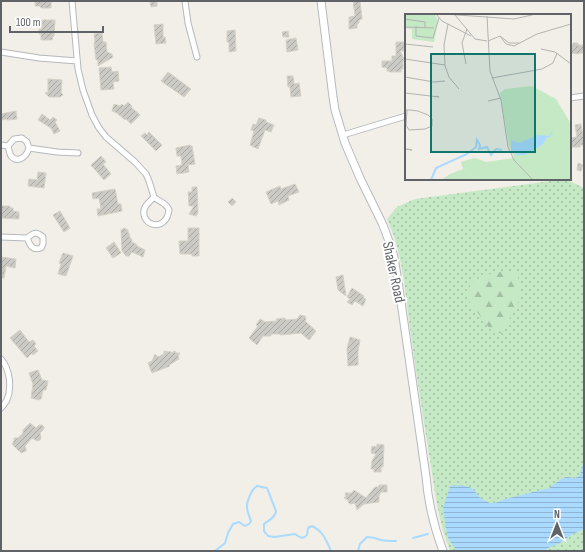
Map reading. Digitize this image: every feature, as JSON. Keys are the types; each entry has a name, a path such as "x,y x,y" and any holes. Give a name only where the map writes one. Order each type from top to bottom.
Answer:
{"main road":[{"name":"Shaker Road","path":"321,1 335,110 360,178 383,225 394,257 426,476 427,492 434,525 444,551"}],"street":[{"path":"72,1 77,61 83,90 92,115 106,137 143,170 149,181 154,197 164,203 169,210 166,219 160,224 155,225 146,220 144,215 144,210 147,204 154,197"},
{"path":"185,1 188,23 197,57"},
{"path":"1,52 39,58 77,61"},
{"path":"571,98 584,96"},
{"path":"343,135 405,116"},
{"path":"22,138 27,142 29,148 25,156 16,159 10,154 8,146 14,140 22,138"},
{"path":"1,145 8,146"},
{"path":"29,148 78,154"},
{"path":"1,237 27,238"},
{"path":"1,359 6,366 9,379 8,395 1,408"}],"green space":[{"path":"558,180 568,180 584,188 584,551 450,551 443,531 437,505 416,373 403,273 397,245 387,219 397,207 415,199"},
{"path":"507,271 517,273 519,282 519,301 502,333 497,333 490,329 467,298 467,291 470,285 479,278"}],"water":[{"path":"584,464 584,529 571,535 560,543 544,551 457,551 449,540 443,508 450,486 460,485 469,487 474,490 483,500 490,503 495,503 549,488 566,477 575,478 580,476"}],"building":[{"path":"35,1 51,1 51,8 41,8 40,6 35,6"},
{"path":"150,1 157,1 157,6 151,7"},
{"path":"353,1 360,1 362,19 359,20 357,28 349,29 349,17 355,16"},
{"path":"42,20 55,20 54,36 52,40 41,40 39,29 42,29"},
{"path":"163,24 163,37 165,37 166,43 156,44 154,25"},
{"path":"235,30 236,51 229,52 227,31"},
{"path":"288,31 289,37 283,37 282,32"},
{"path":"102,33 103,42 106,42 107,52 112,54 113,57 98,66 98,60 96,60 94,34"},
{"path":"296,38 298,50 287,52 286,40"},
{"path":"396,42 404,42 404,51 400,51 404,59 403,69 401,69 401,72 389,72 387,71 387,68 382,67 382,61 392,61 392,56 396,56"},
{"path":"573,43 578,43 578,45 584,45 583,53 571,53 571,46 573,45"},
{"path":"111,67 112,72 118,71 119,81 113,82 114,89 101,90 99,68"},
{"path":"168,72 191,89 184,97 161,81"},
{"path":"287,76 293,76 294,84 299,83 301,96 291,97"},
{"path":"48,79 62,80 61,92 63,95 60,97 49,97 45,93 48,92"},
{"path":"128,102 140,115 131,124 126,119 125,120 117,113 112,111 114,104 120,106 122,104 124,106"},
{"path":"16,111 17,119 1,120 1,114"},
{"path":"42,114 50,120 53,117 57,120 55,122 60,131 54,134 51,128 38,120"},
{"path":"259,118 274,125 271,132 265,130 258,149 250,145 254,131 251,130 253,124 256,125"},
{"path":"581,124 583,136 584,135 584,145 580,145 580,147 571,147 571,138 577,137 575,125"},
{"path":"149,132 162,145 156,151 141,136 145,133 147,135"},
{"path":"190,145 192,146 195,164 188,165 189,172 177,174 176,166 182,165 181,156 177,156 176,148"},
{"path":"101,156 106,162 103,164 111,174 104,180 91,165"},
{"path":"578,163 583,165 581,171 577,170"},
{"path":"38,172 46,173 44,188 28,186 29,179 37,180"},
{"path":"295,184 299,192 288,196 289,200 279,205 278,201 271,204 266,192 280,186 281,189"},
{"path":"192,187 197,187 198,213 196,216 189,214 194,206 189,206 188,192 192,192"},
{"path":"115,189 118,204 121,204 122,211 98,216 97,209 101,209 99,198 93,199 92,193"},
{"path":"232,198 236,202 232,206 228,202"},
{"path":"1,206 10,206 10,208 13,208 13,211 19,212 19,219 1,218"},
{"path":"60,211 70,228 64,232 53,215"},
{"path":"124,228 128,230 132,242 145,250 143,257 132,252 129,256 126,256 122,251 121,230"},
{"path":"188,228 199,228 199,256 192,256 192,254 180,254 179,241 188,241"},
{"path":"114,242 121,253 113,258 106,248"},
{"path":"63,253 73,256 66,276 58,274 61,264 59,263"},
{"path":"1,257 16,259 15,268 6,266 4,278 1,278"},
{"path":"343,275 346,296 338,290 336,277"},
{"path":"352,288 366,299 363,306 355,301 352,305 347,302 350,299 347,297"},
{"path":"300,315 305,316 305,321 316,331 309,340 301,333 280,335 271,334 271,336 263,336 257,345 249,338 258,326 256,325 260,319 265,322 277,321 276,319 285,318 286,320 297,319"},
{"path":"20,330 29,342 33,340 36,344 34,346 38,351 33,355 32,353 27,358 10,338"},
{"path":"350,337 360,340 358,365 348,366 347,349"},
{"path":"164,351 170,351 171,353 175,351 176,353 180,353 178,356 179,359 169,365 170,366 152,373 148,363 152,361 155,354 158,357 164,354"},
{"path":"38,370 42,380 48,381 46,390 43,390 41,399 39,400 31,398 33,384 29,373"},
{"path":"30,423 36,428 39,425 42,425 44,429 40,433 40,440 37,441 32,438 25,446 26,451 21,453 12,444 14,438 18,438"},
{"path":"377,444 384,445 383,467 381,467 381,472 374,472 374,469 371,469 372,461 376,454 371,453 372,446 377,447"},
{"path":"379,485 387,485 387,492 381,492 379,502 364,504 357,510 355,503 350,504 348,500 344,498 346,496 345,493 352,493 354,490 366,498 375,487 379,487"}],"waterway":[{"path":"215,551 225,543 233,524 239,522 245,526 250,523 251,521 247,510 247,504 249,497 257,486 267,488 276,511 274,517 264,524 264,531 268,536 274,537 295,534 302,538 307,535 308,528 312,526 322,533 331,551"},
{"path":"413,538 428,534"},
{"path":"358,551 360,544 367,537 396,541"}]}
